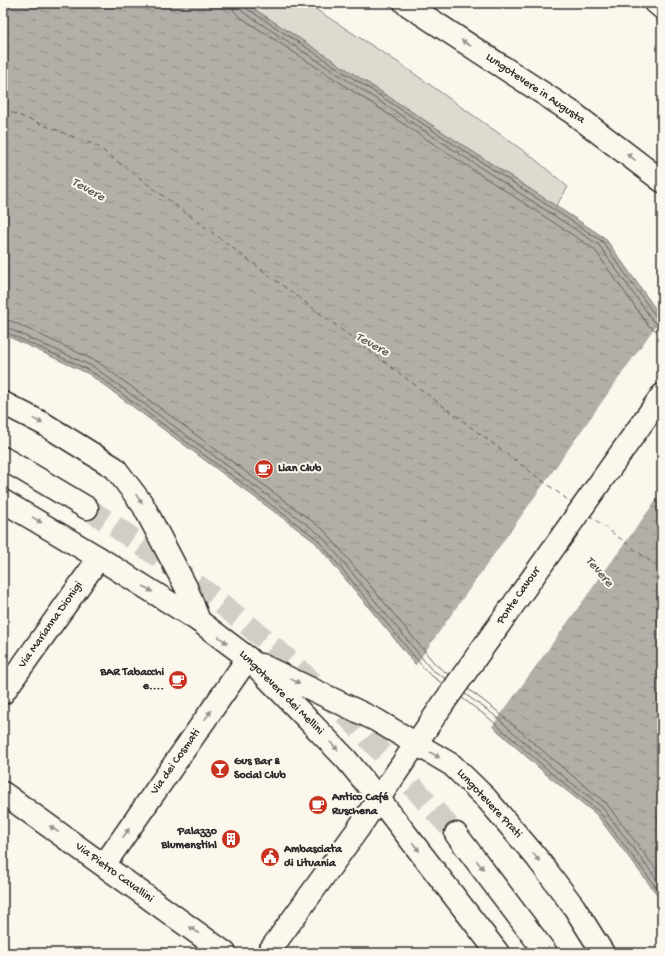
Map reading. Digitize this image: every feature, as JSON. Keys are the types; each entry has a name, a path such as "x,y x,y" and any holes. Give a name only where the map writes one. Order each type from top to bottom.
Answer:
{"street":[{"name":"Lungotevere in Augusta","path":"405,3 573,113 662,181"},
{"path":"656,3 662,8"},
{"name":"Ponte Cavour","path":"268,953 380,799 445,701 662,395"},
{"path":"3,403 44,424 115,468 143,505 186,587 199,621"},
{"path":"3,458 87,508"},
{"name":"Lungotevere dei Mellini","path":"3,501 99,558 199,621 248,658 346,759 380,799 498,953"},
{"name":"Via Marianna Dionigi","path":"3,693 99,558"},
{"name":"Lungotevere Prati","path":"248,658 376,720 452,765 499,812 537,858 574,907 603,953"},
{"name":"Via dei Cosmati","path":"104,865 248,658"},
{"name":"Via Pietro Cavallini","path":"3,792 226,953"},
{"path":"456,834 546,953"}],"shaded area":[{"path":"245,3 306,3 399,63 531,156 568,187 556,206"}],"water":[{"name":"Tevere","path":"3,3 245,3 605,238 662,318 662,901 596,814 547,775 488,722 425,676 315,542 89,374 3,334"}],"pier":[{"path":"662,317 662,492 491,728 424,677 415,666"}],"ferry route":[{"path":"3,109 97,146 572,503"},
{"path":"589,515 662,570"}],"tunnel":[{"path":"87,508 155,554 221,604 285,657 359,728 456,834"}],"place":[{"name":"Lian Club","path":"264,469"},
{"name":"BAR Tabacchi e....","path":"178,680"},
{"name":"Gus Bar & Social Club","path":"220,769"},
{"name":"Antico Café Ruschena","path":"318,805"},
{"name":"Palazzo Blumenstihl","path":"231,839"},
{"name":"Ambasciata di Lituania","path":"270,857"}]}
